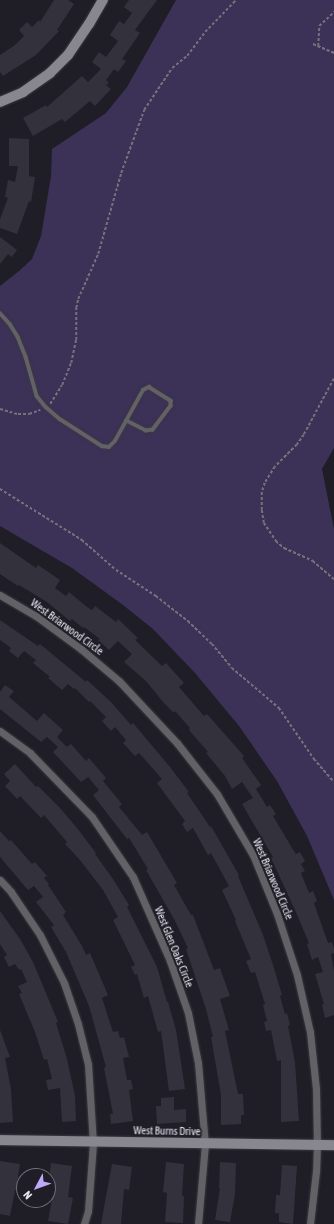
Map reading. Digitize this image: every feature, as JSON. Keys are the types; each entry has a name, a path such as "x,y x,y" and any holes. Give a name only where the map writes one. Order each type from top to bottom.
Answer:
{"street":[{"path":"0,102 29,89 50,73 68,55 103,0"},
{"name":"West Briarwood Circle","path":"0,595 36,616 81,649 119,681 178,743 217,794 249,848 277,914 297,974 310,1032 316,1089 316,1171 310,1224"},
{"name":"West Glen Oaks Circle","path":"0,731 30,753 92,817 133,877 170,961 188,1013 198,1063 205,1144 198,1224"},
{"path":"0,880 11,892 40,935 64,983 78,1024 88,1064 93,1142 88,1211 84,1224"},
{"name":"West Burns Drive","path":"0,1140 205,1144 334,1144"}],"lane":[{"path":"0,313 10,324 18,337 26,356 37,396 46,407 60,419 102,446 109,447 115,441 143,390 149,387 171,401 172,406 153,430 146,431 126,421"}],"path":[{"path":"0,409 24,414 34,412 46,407 62,385 71,363 76,340 76,308 78,298 98,254 123,167 144,110 172,68 187,56 204,32 236,0"},
{"path":"318,46 319,26 334,12"},
{"path":"313,44 334,53"},
{"path":"334,379 300,440 275,467 264,483 262,492 264,523 276,541 284,548 314,561 334,580"},
{"path":"0,489 82,540 116,570 156,596 188,622 212,644 232,668 279,708 314,759 334,782"}],"shaded area":[{"path":"176,0 334,0 334,448 322,469 334,529 334,900 307,836 277,781 239,726 195,673 153,629 123,605 72,568 0,526 0,286 32,259 41,236 51,176 52,149 106,113 127,87"}],"building":[{"path":"54,0 68,0 74,4 57,30 59,31 36,55 3,76 0,72 0,55 15,45 24,36 19,30 27,22 32,27 39,20 40,22"},
{"path":"129,0 157,0 135,30 140,33 122,59 126,61 118,72 114,69 106,80 109,83 106,85 111,89 95,106 90,101 65,122 62,119 33,136 23,118 46,105 47,107 82,76 88,82 101,69 92,62 99,52 106,57 118,41 110,35 119,21 124,24 132,13 124,7"},
{"path":"9,138 29,139 29,176 35,177 31,202 29,201 17,234 0,228 0,219 8,198 5,197 8,180 15,182 18,166 9,166"},
{"path":"0,237 17,250 12,257 8,254 0,264"},
{"path":"0,543 36,568 38,565 60,580 55,588 66,596 69,592 92,610 95,606 116,622 118,619 138,638 135,640 162,666 166,663 184,683 179,687 204,716 207,714 244,756 242,758 261,785 256,789 267,807 270,805 276,814 273,816 296,854 300,852 305,861 301,864 305,871 301,873 309,893 313,891 317,901 314,903 328,943 332,942 334,948 334,953 331,954 334,971 334,1015 325,1018 322,1005 324,1004 315,974 323,972 318,957 312,960 307,944 309,943 271,858 273,857 242,804 253,798 242,782 232,789 225,776 206,753 208,752 189,730 190,728 175,711 174,713 163,702 146,681 124,662 132,654 118,641 109,650 98,640 100,639 84,627 83,628 72,619 70,621 47,602 0,574"},
{"path":"0,620 38,646 40,644 86,682 87,680 111,702 131,725 133,723 189,792 187,793 210,827 211,826 239,875 238,876 263,935 282,995 280,996 290,1025 288,1026 295,1062 299,1121 281,1122 281,1060 277,1061 271,1030 266,1031 264,1022 267,1021 263,1005 265,1004 255,972 251,973 246,961 251,959 235,921 236,920 222,890 229,886 211,853 208,855 193,828 187,832 182,824 185,821 157,783 162,779 139,753 135,756 123,743 126,740 115,727 111,731 102,721 106,717 90,701 89,702 75,688 74,689 68,684 62,690 48,678 50,677 33,663 36,660 24,651 18,658 9,651 11,648 0,640"},
{"path":"5,685 14,691 9,697 37,721 44,713 63,730 57,737 67,747 71,744 86,761 89,758 106,778 103,781 122,804 119,807 142,835 147,832 177,883 174,885 191,915 193,915 214,970 220,968 230,996 220,999 229,1030 225,1031 238,1094 243,1094 244,1115 241,1115 241,1124 221,1125 221,1095 211,1037 213,1037 206,1009 186,949 188,948 174,919 146,870 148,869 129,838 127,839 93,795 99,790 88,777 81,782 53,752 58,747 47,737 41,742 0,709 0,692"},
{"path":"15,764 36,787 38,786 60,808 77,828 96,853 95,854 129,905 127,907 157,967 168,1002 176,1030 185,1089 169,1091 161,1031 158,1032 148,996 144,998 137,974 135,975 131,967 135,965 113,920 118,917 103,890 80,860 65,844 67,842 44,815 41,818 20,796 17,799 5,786 10,781 4,774"},
{"path":"0,831 9,841 11,840 32,864 35,862 47,876 44,878 66,912 63,915 86,955 90,953 108,995 102,998 113,1032 118,1031 120,1038 124,1037 129,1057 123,1058 127,1080 131,1080 133,1089 129,1090 133,1121 111,1124 110,1114 113,1114 104,1068 106,1067 89,1006 66,952 51,927 54,925 36,902 43,897 34,886 28,890 0,857"},
{"path":"0,911 20,939 33,962 58,1022 56,1023 67,1059 75,1096 76,1121 62,1122 60,1088 48,1090 46,1080 52,1079 47,1059 44,1060 35,1032 19,994 22,993 18,986 27,982 21,969 19,970 15,964 9,967 4,957 7,955 0,944"},
{"path":"0,1030 10,1057 5,1058 11,1089 13,1122 0,1123"},
{"path":"174,1097 174,1110 186,1109 186,1122 157,1124 156,1106 161,1106 161,1098"},
{"path":"0,1161 20,1164 19,1168 16,1168 16,1190 10,1216 0,1214"},
{"path":"166,1162 184,1164 182,1196 184,1196 183,1223 165,1222 167,1193 163,1192"},
{"path":"220,1162 236,1163 235,1194 230,1222 215,1220 220,1188"},
{"path":"51,1163 72,1166 68,1197 73,1198 68,1224 48,1221 50,1208 56,1208 56,1168 50,1168"},
{"path":"112,1164 132,1167 129,1190 124,1189 121,1224 101,1224"},
{"path":"282,1165 297,1166 293,1224 279,1222 279,1213 275,1213 276,1195 280,1195"}]}
